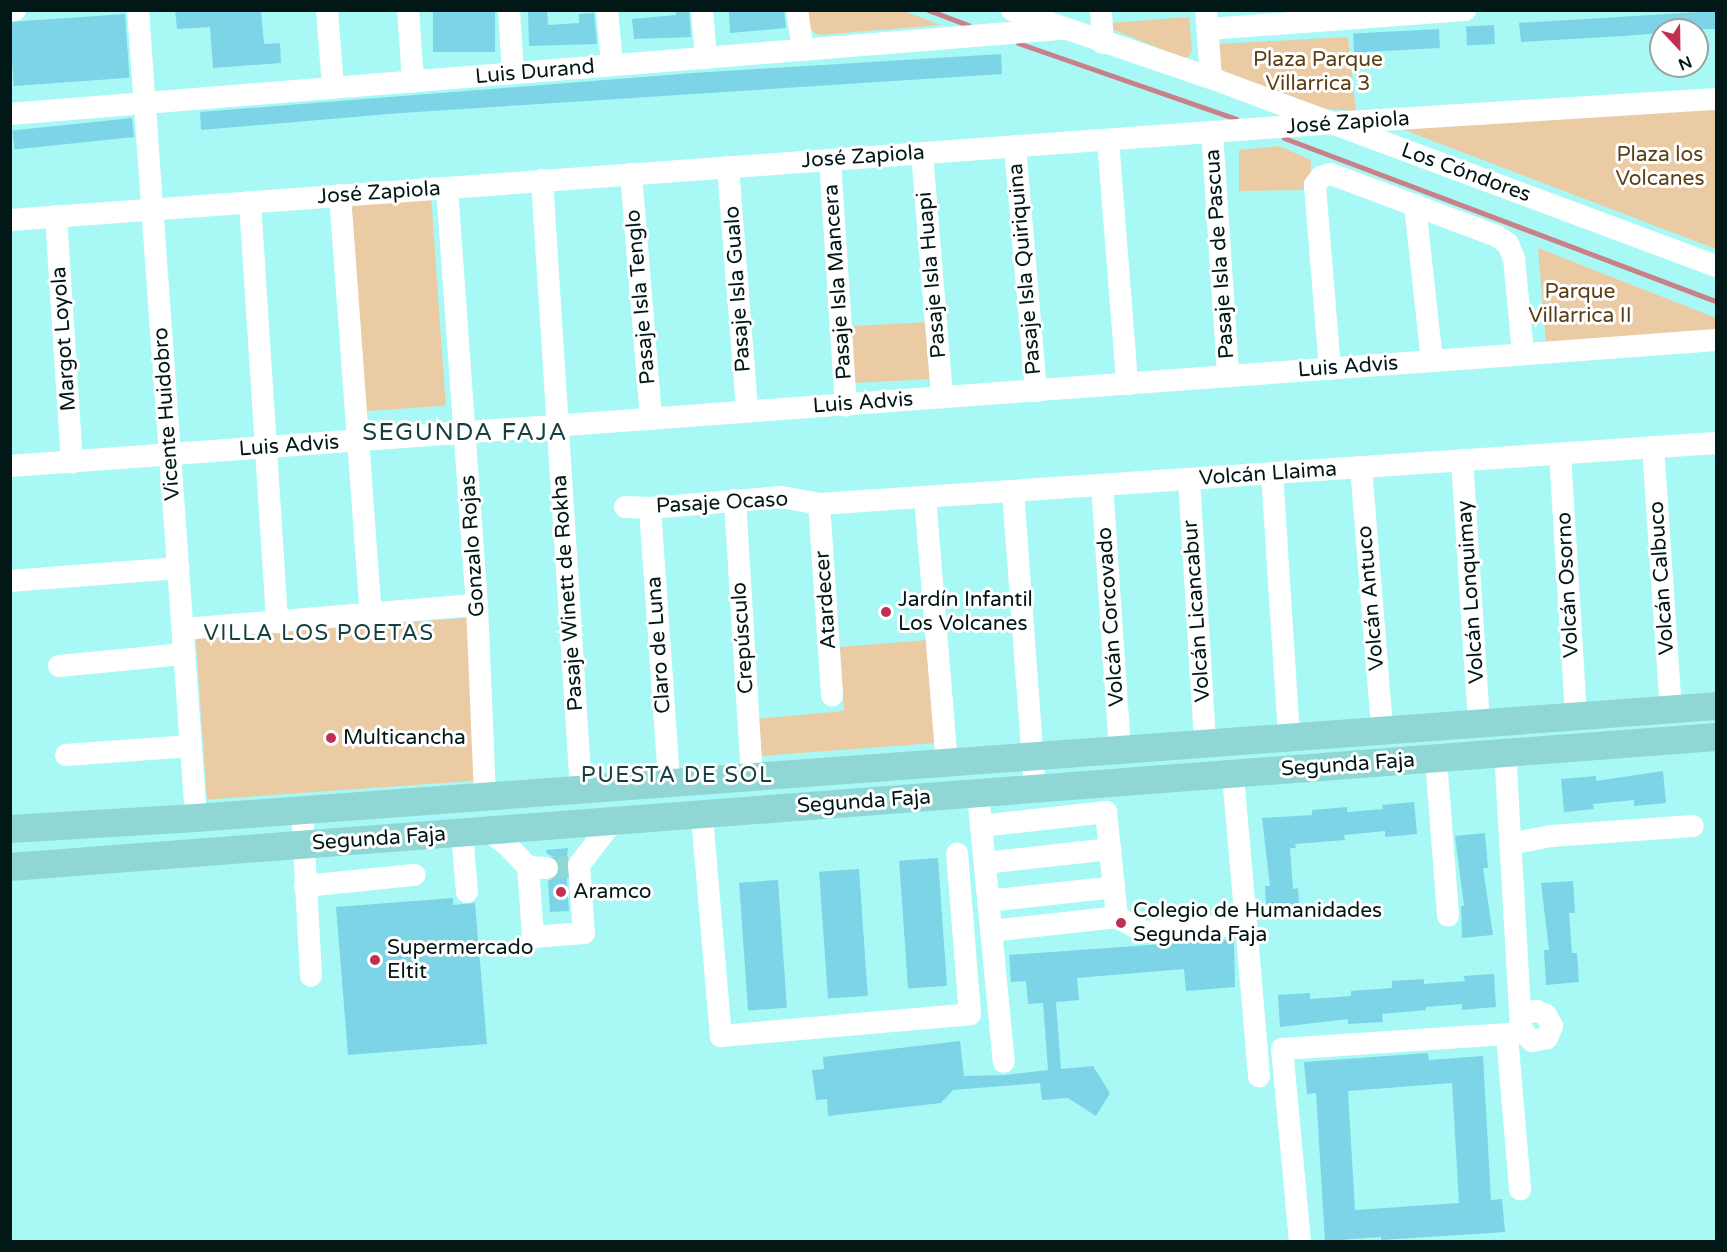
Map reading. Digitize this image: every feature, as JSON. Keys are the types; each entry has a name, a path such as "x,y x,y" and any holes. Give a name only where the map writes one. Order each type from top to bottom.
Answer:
{"main road":[{"name":"Segunda Faja","path":"10,829 196,818 1120,748 1716,706"},
{"name":"Segunda Faja","path":"10,867 1716,737"}],"street":[{"path":"10,11 15,10"},
{"name":"Vicente Huidobro","path":"138,10 196,818"},
{"path":"327,10 333,88"},
{"path":"408,10 412,82"},
{"path":"509,10 513,73"},
{"path":"607,10 612,65"},
{"path":"702,10 706,58"},
{"path":"797,10 803,50"},
{"name":"Los Cóndores","path":"1012,10 1060,29 1211,78 1716,266"},
{"path":"1101,10 1103,43"},
{"path":"1211,78 1207,20 1465,10"},
{"name":"Luis Durand","path":"10,114 1060,29"},
{"name":"José Zapiola","path":"10,220 1333,123 1716,99"},
{"name":"Pasaje Isla de Pascua","path":"1212,132 1228,376"},
{"path":"1108,140 1127,384"},
{"name":"Pasaje Isla Quiriquina","path":"1015,146 1036,391"},
{"name":"Pasaje Isla Huapi","path":"922,153 942,397"},
{"name":"Pasaje Isla Mancera","path":"830,160 846,405"},
{"name":"Pasaje Isla Gualo","path":"728,167 747,411"},
{"name":"Pasaje Isla Tenglo","path":"631,174 651,419"},
{"path":"1330,369 1315,185 1321,177 1331,174 1497,236 1508,244 1514,258 1523,354"},
{"name":"Pasaje Winett de Rokha","path":"542,180 581,789"},
{"name":"Gonzalo Rojas","path":"447,188 477,605 485,796"},
{"path":"340,195 371,614"},
{"path":"250,202 277,622"},
{"path":"1415,205 1432,361"},
{"name":"Margot Loyola","path":"56,216 72,462"},
{"name":"Luis Advis","path":"10,466 1716,340"},
{"name":"Volcán Llaima","path":"819,504 1716,443"},
{"name":"Volcán Calbuco","path":"1653,447 1671,709"},
{"name":"Volcán Osorno","path":"1560,454 1576,716"},
{"name":"Volcán Lonquimay","path":"1462,460 1479,723"},
{"name":"Volcán Antuco","path":"1361,467 1382,729"},
{"path":"1272,473 1290,736"},
{"name":"Volcán Licancabur","path":"1189,479 1205,742"},
{"name":"Volcán Corcovado","path":"1102,485 1120,748"},
{"path":"1013,491 1035,789"},
{"name":"Pasaje Ocaso","path":"625,507 650,508 781,497 819,504"},
{"path":"925,497 947,762"},
{"name":"Crepúsculo","path":"735,500 752,776"},
{"name":"Atardecer","path":"819,504 832,696"},
{"name":"Claro de Luna","path":"650,508 669,783"},
{"path":"10,581 178,568"},
{"path":"183,629 477,605"},
{"path":"59,666 184,654"},
{"path":"66,755 191,746"},
{"path":"1504,753 1517,1028 1520,1189"},
{"path":"1436,759 1448,916"},
{"path":"1233,774 1259,1076"},
{"path":"978,794 1004,1062"},
{"path":"302,810 310,976"},
{"path":"981,826 1106,812 1117,917"},
{"path":"467,892 475,832 556,867 613,821"},
{"path":"1510,844 1551,836 1693,826"},
{"path":"703,828 721,1036 970,1014 957,854"},
{"path":"985,863 1110,849"},
{"path":"305,886 414,875"},
{"path":"988,901 1114,887"},
{"path":"991,932 1117,917 1144,932 1246,924"},
{"path":"1300,1242 1282,1049 1517,1028"}],"green space":[{"path":"805,11 904,11 941,25 818,35 809,28"},
{"path":"1189,17 1192,51 1188,57 1183,58 1112,29 1111,23"},
{"name":"Plaza Parque Villarrica 3","path":"1348,37 1356,111 1324,109 1219,75 1218,44"},
{"name":"Plaza los Volcanes","path":"1716,107 1716,249 1394,126"},
{"path":"1279,146 1311,160 1310,190 1239,191 1239,150"},
{"path":"431,195 446,405 365,411 350,201"},
{"name":"Parque Villarrica II","path":"1538,248 1716,318 1716,334 1546,344"},
{"path":"929,322 932,379 852,383 849,326"},
{"path":"467,618 478,781 207,800 196,637"},
{"path":"928,640 936,743 759,756 757,719 844,711 840,647"}],"building":[{"path":"175,10 261,10 264,44 280,43 281,63 213,68 210,27 177,29"},
{"path":"433,10 495,10 495,52 433,52"},
{"path":"528,10 547,10 548,25 579,23 579,14 594,13 597,44 529,46"},
{"path":"676,10 689,10 691,37 634,39 632,19 676,15"},
{"path":"784,10 786,28 730,33 729,12"},
{"path":"1716,11 1716,29 1709,29 1709,18 1649,18 1649,34 1624,36 1521,42 1519,23"},
{"path":"125,14 129,78 14,86 10,22"},
{"path":"1494,25 1495,44 1467,45 1466,26"},
{"path":"1439,29 1440,48 1354,52 1353,34"},
{"path":"1001,54 1002,74 401,113 201,130 200,112 693,73"},
{"path":"132,118 134,137 15,149 13,131"},
{"path":"1663,771 1666,803 1634,806 1634,800 1593,804 1594,809 1564,812 1561,779 1596,776 1596,781"},
{"path":"1414,802 1417,834 1385,837 1385,831 1344,835 1345,840 1295,844 1296,848 1290,848 1293,889 1298,888 1300,918 1267,920 1265,886 1270,886 1262,818 1312,815 1312,810 1347,807 1347,812 1383,809 1382,805"},
{"path":"1485,833 1488,868 1483,868 1493,935 1462,938 1461,906 1464,906 1455,836"},
{"path":"568,848 566,866 569,911 550,912 548,881 558,876 560,868 555,857 547,854 546,850"},
{"path":"938,858 947,986 908,988 899,861"},
{"path":"859,869 868,996 828,998 819,872"},
{"path":"778,880 787,1008 748,1010 739,883"},
{"path":"1573,881 1575,913 1569,913 1572,953 1577,953 1579,982 1546,985 1544,950 1549,950 1541,883"},
{"path":"453,898 453,905 475,903 487,1044 348,1055 336,907"},
{"path":"1234,939 1235,987 1186,991 1184,969 1077,978 1079,1000 1056,1002 1061,1069 1093,1066 1110,1093 1096,1116 1068,1098 1042,1100 1040,1083 953,1090 941,1103 828,1116 827,1099 816,1100 812,1070 824,1069 823,1057 960,1041 964,1076 1005,1075 1048,1070 1043,1003 1028,1004 1026,981 1011,982 1009,955"},
{"path":"1494,974 1496,1007 1462,1010 1462,1004 1426,1007 1426,1010 1382,1014 1383,1022 1348,1024 1348,1019 1280,1027 1278,995 1310,993 1310,999 1351,996 1351,991 1392,988 1392,981 1424,979 1424,984 1465,981 1464,976"},
{"path":"1428,1053 1429,1060 1483,1056 1491,1200 1502,1199 1505,1232 1325,1241 1316,1093 1307,1094 1304,1062","holes":["1452,1083 1459,1203 1355,1210 1348,1091"]}],"waterway":[{"path":"928,10 968,25"},
{"path":"1018,43 1236,119"},
{"path":"1284,138 1716,301"}],"tunnel":[{"path":"547,868 569,867"}],"place":[{"name":"Jardín Infantil Los Volcanes","path":"886,612"},
{"name":"Multicancha","path":"331,738"},
{"name":"Aramco","path":"561,892"},
{"name":"Colegio de Humanidades Segunda Faja","path":"1121,923"},
{"name":"Supermercado Eltit","path":"375,960"}],"district":[{"name":"SEGUNDA FAJA","path":"465,433"},
{"name":"VILLA LOS POETAS","path":"319,634"},
{"name":"PUESTA DE SOL","path":"677,776"}]}
